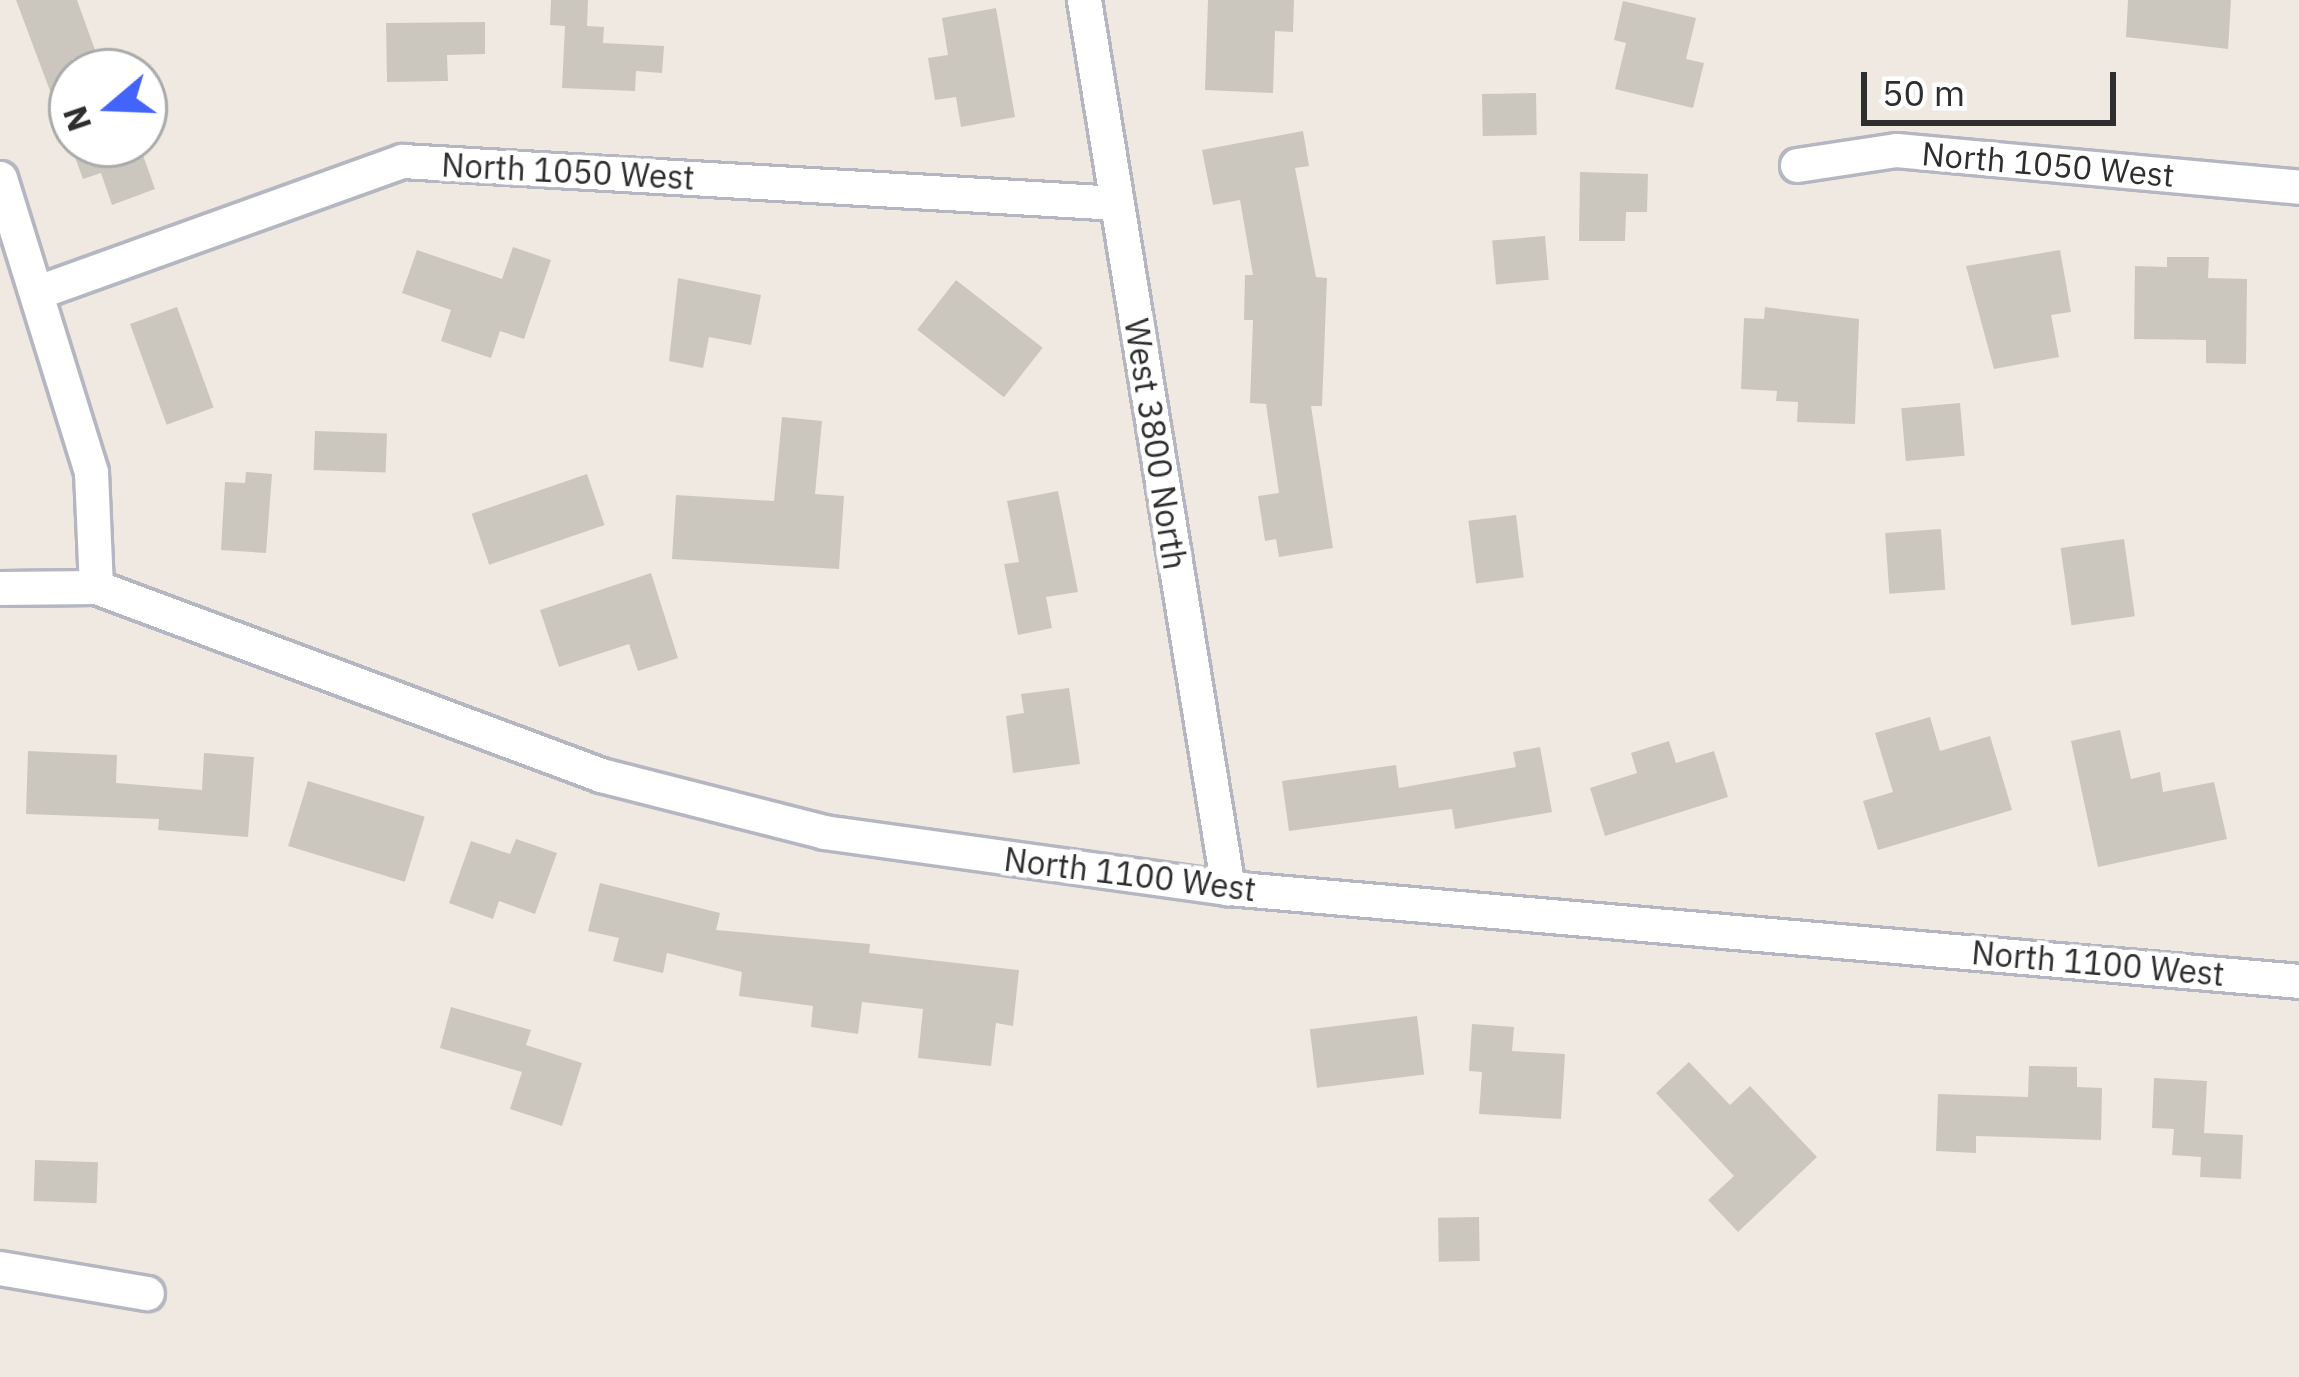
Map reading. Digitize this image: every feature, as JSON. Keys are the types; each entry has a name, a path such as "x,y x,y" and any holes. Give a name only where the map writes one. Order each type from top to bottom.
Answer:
{"street":[{"name":"West 3800 North","path":"1084,0 1228,888"},
{"name":"North 1050 West","path":"1797,165 1896,150 2299,187"},
{"name":"North 1050 West","path":"41,291 402,161 1117,203"},
{"path":"0,178 41,291 91,472 96,587"},
{"name":"North 1100 West","path":"0,588 96,587 602,776 824,832 1228,888 2299,980"},
{"path":"0,1268 147,1293"}],"building":[{"path":"16,0 77,0 94,48 48,48 48,85"},
{"path":"551,0 588,0 587,26 604,27 603,43 664,46 662,73 636,71 635,91 562,88 565,26 550,25"},
{"path":"1208,0 1294,0 1293,32 1275,31 1273,93 1205,90"},
{"path":"2128,0 2231,0 2228,49 2126,37"},
{"path":"1623,1 1696,18 1686,59 1704,63 1693,108 1615,89 1626,43 1614,40"},
{"path":"996,8 1015,117 961,127 956,97 935,100 928,58 948,55 942,18"},
{"path":"485,22 485,54 447,55 448,81 387,82 386,23"},
{"path":"1536,93 1537,135 1483,136 1482,94"},
{"path":"1303,131 1309,166 1295,168 1316,277 1327,278 1322,406 1311,406 1333,548 1279,557 1276,539 1265,541 1258,496 1279,493 1266,404 1250,403 1253,320 1244,320 1245,275 1253,275 1240,200 1213,205 1202,150"},
{"path":"79,168 148,168 155,189 112,205 101,173 83,179"},
{"path":"1580,172 1648,174 1647,212 1626,212 1625,241 1579,241"},
{"path":"1545,236 1549,280 1496,284 1492,241"},
{"path":"513,247 551,260 524,339 500,331 491,358 441,341 451,310 402,293 417,250 502,279"},
{"path":"2060,250 2071,312 2051,315 2059,357 1994,369 1966,266"},
{"path":"2167,257 2209,257 2208,278 2247,279 2246,364 2206,363 2206,340 2134,339 2135,266 2167,267"},
{"path":"678,278 761,295 751,345 709,337 703,368 669,361"},
{"path":"956,280 1043,348 1004,397 917,330"},
{"path":"177,307 214,408 167,425 130,324"},
{"path":"1765,307 1859,319 1855,424 1797,422 1798,402 1776,401 1777,391 1741,389 1744,318 1764,319"},
{"path":"1960,403 1965,456 1906,461 1901,408"},
{"path":"782,417 822,421 815,494 844,496 839,569 672,559 676,495 774,501"},
{"path":"315,431 387,434 386,472 314,470"},
{"path":"246,472 272,474 266,553 221,550 225,482 245,483"},
{"path":"587,474 605,525 489,565 472,514"},
{"path":"1058,491 1078,592 1046,597 1052,628 1018,635 1004,564 1019,562 1007,501"},
{"path":"1516,515 1524,578 1476,583 1468,521"},
{"path":"1941,529 1945,590 1889,594 1885,533"},
{"path":"2124,539 2135,616 2071,625 2061,548"},
{"path":"651,573 678,658 638,671 629,644 559,667 540,610"},
{"path":"1069,688 1080,764 1013,773 1006,716 1024,713 1021,694"},
{"path":"1930,717 1940,751 1990,736 2012,810 1878,850 1863,801 1893,792 1875,733"},
{"path":"2120,730 2131,779 2160,772 2163,792 2214,782 2227,839 2098,867 2071,741"},
{"path":"1669,741 1676,763 1714,751 1728,797 1605,836 1590,788 1637,773 1631,753"},
{"path":"1540,747 1552,812 1455,829 1452,809 1289,831 1282,781 1396,765 1399,788 1516,767 1513,752"},
{"path":"28,751 117,755 116,783 202,790 204,753 254,757 248,837 158,830 159,819 26,814"},
{"path":"308,781 425,817 405,882 288,846"},
{"path":"516,839 557,853 535,914 499,901 493,919 449,903 471,841 510,854"},
{"path":"600,883 720,913 716,930 870,944 869,953 1019,970 1013,1026 996,1023 991,1066 918,1058 923,1009 862,1002 858,1034 811,1027 813,1006 739,996 742,972 667,953 663,973 613,961 619,938 588,931"},
{"path":"451,1007 531,1030 526,1045 582,1063 562,1126 510,1109 522,1072 440,1048"},
{"path":"1417,1016 1424,1075 1317,1088 1310,1029"},
{"path":"1472,1024 1514,1027 1512,1051 1565,1054 1561,1119 1479,1114 1482,1072 1469,1071"},
{"path":"1689,1062 1730,1105 1750,1086 1817,1157 1738,1232 1708,1200 1734,1176 1656,1093"},
{"path":"2029,1066 2077,1067 2077,1087 2102,1088 2101,1140 1976,1136 1976,1153 1936,1151 1938,1094 2028,1097"},
{"path":"2154,1078 2207,1081 2204,1133 2243,1135 2241,1179 2200,1177 2201,1157 2172,1155 2174,1129 2152,1128"},
{"path":"35,1160 98,1162 97,1203 34,1201"},
{"path":"1479,1217 1480,1261 1439,1262 1438,1218"}]}
